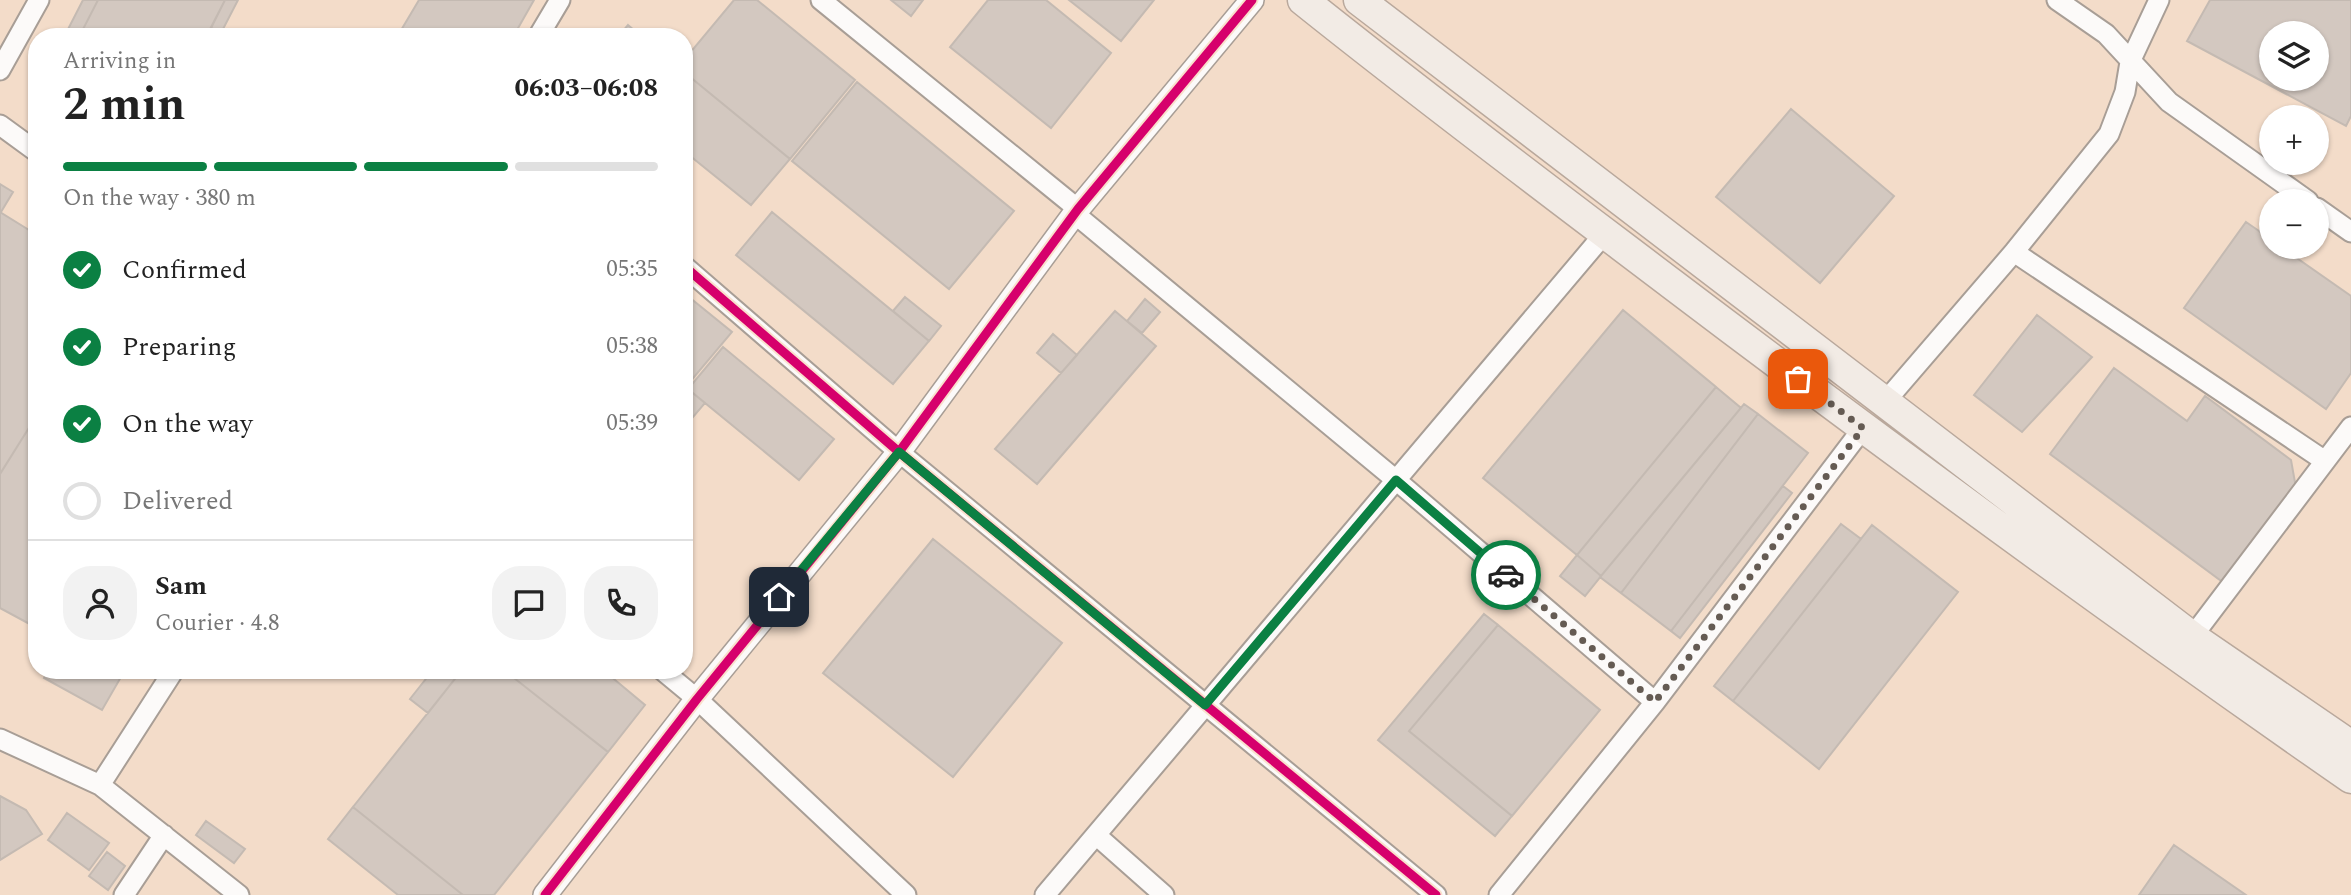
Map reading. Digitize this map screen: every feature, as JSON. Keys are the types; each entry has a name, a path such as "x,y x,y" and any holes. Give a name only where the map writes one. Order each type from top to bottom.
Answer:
{"main road":[{"path":"1303,0 1410,87 1863,428 2180,659 2351,778"},
{"path":"1359,0 2192,636 2351,746"}],"street":[{"path":"0,70 39,0"},
{"path":"543,28 560,0"},
{"path":"821,0 1396,480 1655,702"},
{"path":"544,895 696,699 899,452 1076,212 1252,0"},
{"path":"2057,0 2106,34 2169,102 2291,189"},
{"path":"1884,403 2014,252 2109,134 2125,92 2130,62 2159,0"},
{"path":"0,125 28,145"},
{"path":"2329,216 2351,232"},
{"path":"1045,895 1605,233"},
{"path":"2014,252 2325,461"},
{"path":"693,274 899,452 1436,895"},
{"path":"2192,636 2351,426"},
{"path":"1499,895 1655,702 1863,428"},
{"path":"100,785 168,679"},
{"path":"673,679 906,895"},
{"path":"0,739 100,785 239,895"},
{"path":"124,895 164,835"},
{"path":"1096,835 1164,895"}],"shaded area":[{"path":"0,0 2351,0 2351,895 0,895"}],"building":[{"path":"83,0 98,0 84,28 69,28"},
{"path":"98,0 225,0 211,28 84,28"},
{"path":"225,0 238,0 224,28 211,28"},
{"path":"419,0 534,0 518,28 402,28"},
{"path":"734,0 757,0 855,80 790,159 693,79 693,49"},
{"path":"891,0 923,0 911,16"},
{"path":"988,0 1046,0 1111,53 1051,128 950,47"},
{"path":"1069,0 1154,0 1121,41"},
{"path":"2210,0 2351,0 2351,116 2346,126 2329,117 2329,105 2307,105 2281,91 2329,91 2329,21 2259,21 2259,79 2187,41"},
{"path":"693,79 790,159 751,205 693,158"},
{"path":"857,82 1014,211 949,289 792,161"},
{"path":"1791,109 1894,196 1820,283 1716,197"},
{"path":"0,184 13,192 1,212 0,212"},
{"path":"0,212 28,229 28,429 0,474"},
{"path":"772,212 929,341 893,384 736,255"},
{"path":"2246,222 2259,231 2259,259 2298,259 2351,296 2351,373 2326,409 2184,308"},
{"path":"905,297 941,326 929,341 893,311"},
{"path":"1145,299 1160,312 1142,333 1127,321"},
{"path":"693,300 732,332 693,378"},
{"path":"1623,310 1716,387 1577,555 1483,478"},
{"path":"1115,311 1156,346 1037,484 995,449"},
{"path":"2037,315 2092,357 2022,432 1974,395"},
{"path":"1053,334 1077,355 1061,373 1037,353"},
{"path":"723,347 834,439 799,480 693,393 693,383"},
{"path":"2114,368 2187,421 2205,396 2291,460 2296,488 2224,583 2050,454"},
{"path":"1716,387 1741,408 1601,576 1577,555"},
{"path":"693,393 705,403 693,417"},
{"path":"1744,404 1758,414 1621,593 1600,577"},
{"path":"1758,414 1808,453 1671,631 1621,593"},
{"path":"28,429 28,623 0,608 0,474"},
{"path":"1783,486 1792,493 1680,638 1671,631"},
{"path":"1841,524 1861,539 1733,701 1714,686"},
{"path":"1872,525 1958,592 1819,769 1733,701"},
{"path":"933,539 1062,643 953,777 823,673"},
{"path":"1577,555 1601,576 1585,596 1560,576"},
{"path":"1484,614 1498,625 1409,731 1512,816 1495,836 1378,740"},
{"path":"1498,625 1600,710 1512,816 1409,731"},
{"path":"46,679 120,679 102,710"},
{"path":"426,679 455,679 428,713 410,699"},
{"path":"455,679 515,679 608,752 494,895 463,895 353,807"},
{"path":"515,679 614,679 645,705 608,752"},
{"path":"0,796 26,810 42,834 0,860"},
{"path":"353,807 463,895 398,895 328,839"},
{"path":"67,813 109,843 89,870 48,840"},
{"path":"206,821 245,849 234,863 196,835"},
{"path":"2174,845 2246,895 2139,895"},
{"path":"107,852 125,866 108,890 89,876"}],"cycle path":[{"path":"545,895 697,699 899,452 1078,209 1252,0"},
{"path":"693,274 899,452 1436,895"}],"way so far":[{"path":"1506,575 1655,702 1863,428 1798,379"}],"route":[{"path":"779,597 899,452 1205,705 1396,480 1506,575"}]}
